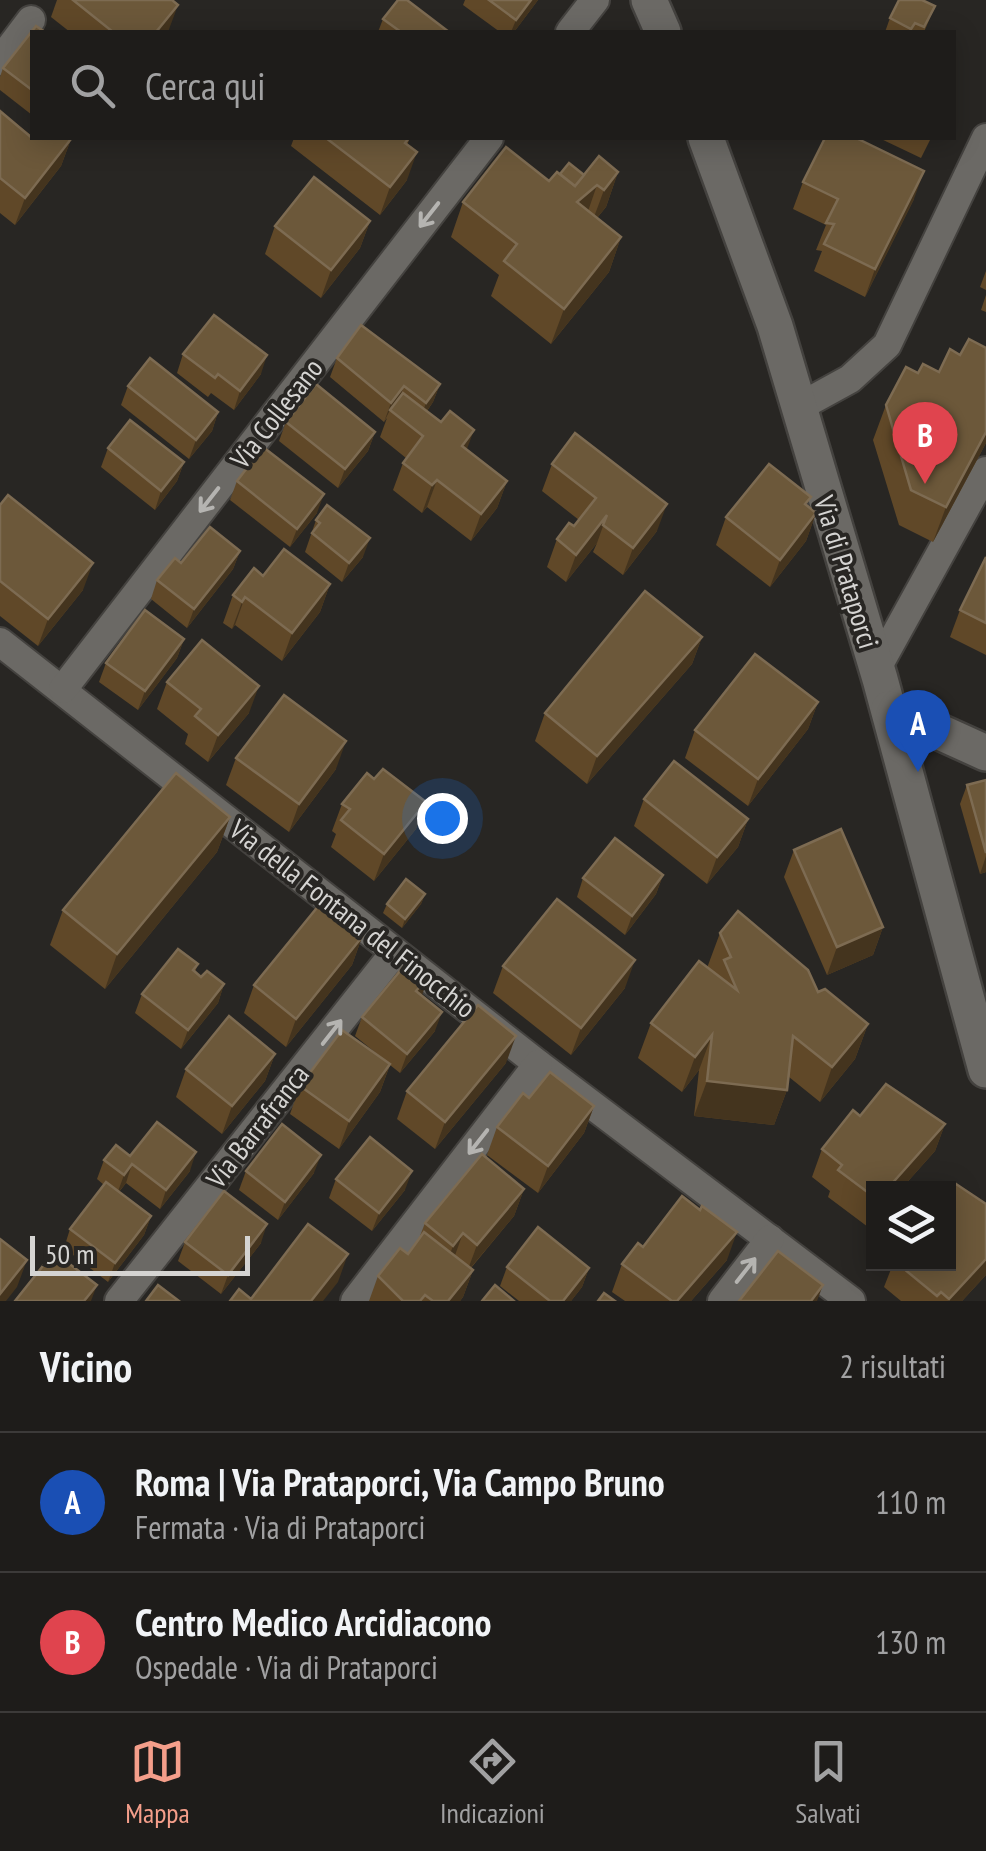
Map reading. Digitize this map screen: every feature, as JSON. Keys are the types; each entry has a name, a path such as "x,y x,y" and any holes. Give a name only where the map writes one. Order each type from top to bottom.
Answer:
{"street":[{"path":"572,30 595,0"},
{"path":"649,0 662,30"},
{"path":"0,61 30,20"},
{"path":"799,407 850,379 887,346 986,138"},
{"name":"Via Collesano","path":"63,689 487,140"},
{"name":"Via di Prataporci","path":"707,140 751,251 799,407 889,709 986,1070"},
{"path":"877,668 986,471"},
{"name":"Via della Fontana del Finocchio","path":"0,642 538,1064 850,1301"},
{"path":"889,709 986,753"},
{"name":"Via Barrafranca","path":"120,1301 396,952"},
{"path":"355,1301 538,1064"},
{"path":"722,1301 770,1238"}],"building":[{"path":"73,0 172,0 178,5 158,30 110,30"},
{"path":"398,0 407,0 446,30 398,30 383,19"},
{"path":"489,0 531,0 516,20"},
{"path":"899,0 922,0 935,6 924,27 915,23 911,29 890,18"},
{"path":"30,34 30,88 3,68"},
{"path":"0,111 30,140 70,140 25,198 0,178"},
{"path":"329,140 407,140 405,143 417,152 390,187"},
{"path":"824,140 860,140 924,171 875,269 824,244 834,224 826,223 838,199 803,182"},
{"path":"506,147 549,181 557,172 575,186 599,156 618,172 604,190 597,185 577,202 621,237 564,309 504,261 517,244 463,202"},
{"path":"569,163 584,175 575,186 560,174"},
{"path":"314,177 370,221 331,270 275,226"},
{"path":"214,315 267,355 240,391 183,354"},
{"path":"361,325 440,384 426,403 404,386 391,403 337,358"},
{"path":"969,339 986,348 986,432 946,507 911,490 886,405 906,367 918,373 923,364 939,372 950,349 960,355"},
{"path":"150,358 218,412 196,440 128,386"},
{"path":"316,384 375,432 345,469 286,422"},
{"path":"403,393 441,422 450,411 474,430 462,446 507,481 481,514 437,480 432,485 403,463 423,436 390,410"},
{"path":"130,420 184,462 161,491 108,448"},
{"path":"575,433 667,504 633,548 603,525 607,515 576,555 557,539 569,523 574,526 596,498 552,464"},
{"path":"263,447 324,494 297,529 237,481"},
{"path":"769,464 811,497 805,504 816,513 780,560 726,517"},
{"path":"8,495 93,563 48,619 0,581 0,505"},
{"path":"327,505 370,538 349,563 312,533"},
{"path":"210,527 240,551 194,609 157,580 175,558 181,563"},
{"path":"284,549 330,584 292,633 245,597 242,602 233,595 254,568 263,576"},
{"path":"986,557 986,623 960,610"},
{"path":"645,591 702,637 597,756 545,713"},
{"path":"145,610 184,639 145,691 106,663"},
{"path":"202,640 259,686 218,735 195,716 201,709 167,682"},
{"path":"755,654 818,702 758,779 695,730"},
{"path":"284,695 346,741 299,804 236,758"},
{"path":"674,761 748,819 717,857 644,799"},
{"path":"383,769 426,802 384,854 341,820 350,809 342,804 367,773 374,779"},
{"path":"176,773 230,817 117,954 63,910"},
{"path":"986,780 986,853 967,785"},
{"path":"841,829 883,927 837,947 794,850"},
{"path":"615,838 663,875 632,916 583,878"},
{"path":"406,879 425,894 405,919 387,904"},
{"path":"557,899 635,960 581,1028 503,966"},
{"path":"320,904 362,937 296,1019 254,985"},
{"path":"738,911 808,970 818,992 825,989 868,1024 832,1067 793,1036 787,1090 707,1081 712,1035 695,1057 651,1023 699,961 737,990 724,960 731,957 720,933"},
{"path":"178,949 198,964 193,970 201,977 207,971 224,984 188,1030 142,994"},
{"path":"409,960 429,976 416,991 442,1012 407,1054 362,1017"},
{"path":"478,1005 516,1036 445,1122 407,1091"},
{"path":"229,1016 275,1054 232,1106 186,1069"},
{"path":"342,1030 390,1064 349,1121 300,1086"},
{"path":"550,1072 594,1106 548,1166 497,1127 523,1093 529,1098"},
{"path":"886,1084 945,1124 894,1181 866,1181 866,1191 838,1170 842,1165 822,1149 853,1110 860,1116"},
{"path":"157,1122 196,1152 166,1190 132,1164 124,1175 104,1160 116,1145 130,1156"},
{"path":"282,1124 321,1155 285,1202 246,1171"},
{"path":"370,1137 412,1171 379,1213 336,1179"},
{"path":"482,1154 524,1189 477,1245 463,1233 453,1246 425,1223"},
{"path":"106,1182 151,1216 115,1263 70,1229"},
{"path":"956,1184 986,1204 986,1259 949,1299 941,1292 937,1296 907,1271 956,1271"},
{"path":"224,1191 267,1224 228,1275 185,1242"},
{"path":"682,1196 737,1232 677,1301 672,1301 622,1264 638,1243 643,1247"},
{"path":"308,1224 348,1254 311,1301 230,1301 239,1289 251,1299"},
{"path":"538,1227 589,1268 563,1301 550,1301 507,1267"},
{"path":"424,1232 473,1270 448,1301 433,1301 425,1295 420,1301 403,1301 378,1276 400,1248 408,1254"},
{"path":"0,1239 27,1260 0,1294"},
{"path":"778,1251 823,1285 811,1301 739,1301"},
{"path":"54,1252 97,1285 84,1301 15,1301"},
{"path":"158,1285 179,1301 146,1301"},
{"path":"495,1285 514,1301 482,1301"},
{"path":"604,1293 615,1301 598,1301"}],"place":[{"name":"Centro Medico Arcidiacono","path":"925,484"},
{"name":"Roma | Via Prataporci, Via Campo Bruno","path":"918,772"}]}
